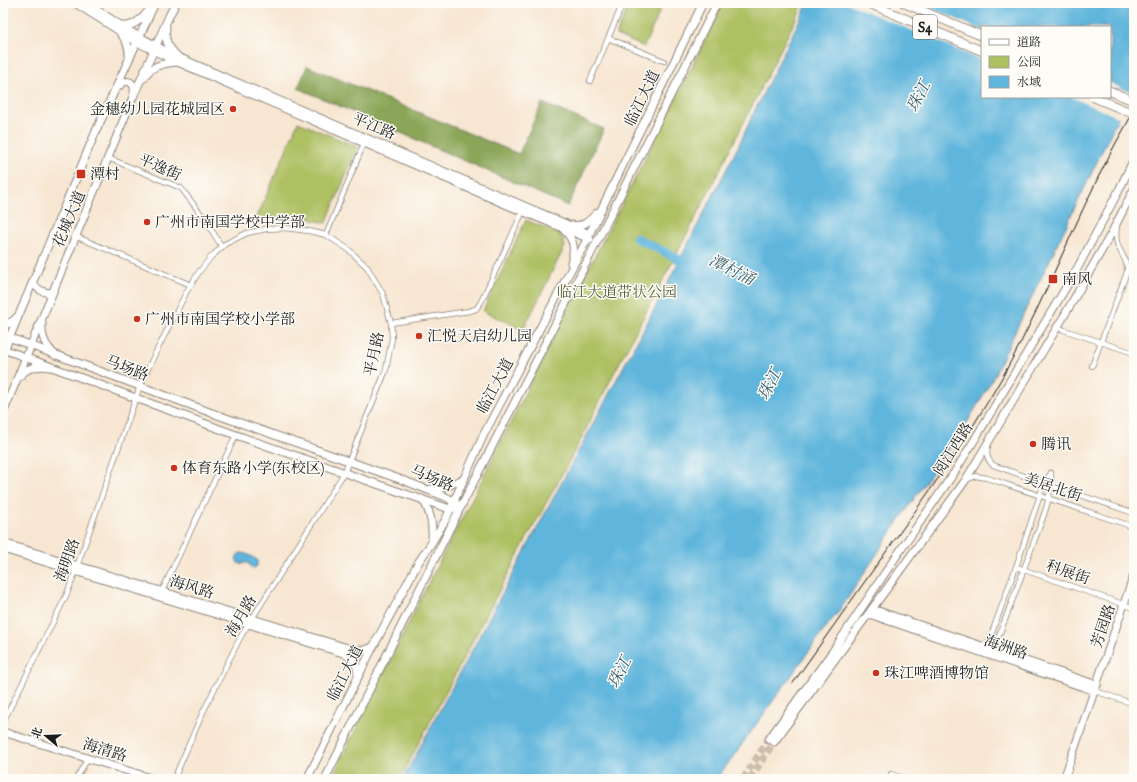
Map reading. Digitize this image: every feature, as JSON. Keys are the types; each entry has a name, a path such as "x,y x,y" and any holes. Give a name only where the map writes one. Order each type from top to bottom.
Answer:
{"highway":[{"name":"S4","path":"868,3 981,51"},
{"name":"S4","path":"904,3 981,36"},
{"path":"1111,91 1134,101"},
{"path":"1095,98 1134,114"}],"main road":[{"path":"75,3 120,28 127,27 137,22 155,3"},
{"path":"86,3 120,28 129,47 129,61"},
{"name":"花城大道","path":"4,351 6,337 19,315 96,131 155,3"},
{"name":"花城大道","path":"3,413 133,97 175,3"},
{"name":"临江大道","path":"307,779 358,675 418,563 432,542 450,509 484,434 588,236 703,3"},
{"name":"临江大道","path":"325,779 460,508 564,307 717,3"},
{"path":"133,97 150,70 177,59 166,40 165,32 170,14"},
{"name":"平江路","path":"120,28 138,40 177,59 597,240"},
{"path":"116,88 123,82 130,82 134,86 133,97"},
{"name":"平江路","path":"365,140 523,211 561,224"},
{"name":"阅江西路","path":"1134,159 1116,197 1077,269 954,474 892,561 772,740 871,612 965,481 1058,327 1117,224 1134,189"},
{"path":"561,224 576,226 582,225 602,208"},
{"path":"561,224 570,237 574,250 566,279"},
{"path":"33,283 40,290 52,293"},
{"path":"554,301 560,299 564,303 564,307"},
{"path":"3,326 13,321 19,315"},
{"path":"42,317 42,336 48,347 55,355"},
{"name":"马场路","path":"6,337 212,413 427,489 453,501 460,508"},
{"name":"马场路","path":"4,351 344,473 450,509 460,508"},
{"path":"15,382 22,373 29,369 40,366 50,367"},
{"path":"484,434 487,441 491,442 496,438"},
{"path":"432,542 433,530 430,512 422,499 429,496 427,489 439,489 464,479"},
{"name":"海风路","path":"3,544 77,569"},
{"name":"海风路","path":"3,549 161,594 250,622 349,656 356,664 358,675"},
{"path":"418,563 425,560 428,561 430,564 429,570"},
{"name":"芳园路","path":"1064,779 1134,574"},
{"name":"海洲路","path":"871,612 1096,688"},
{"name":"海风路","path":"250,622 354,650 365,650 373,647"},
{"name":"海清路","path":"3,732 154,779"}],"street":[{"path":"590,81 624,3"},
{"path":"608,38 664,62"},
{"path":"326,236 365,140"},
{"name":"平逸街","path":"108,158 181,188 204,218 222,247"},
{"path":"392,323 476,309 481,302 523,211"},
{"path":"1092,366 1127,272 1126,261 1118,243 1116,232 1117,224"},
{"name":"平月路","path":"140,386 190,285 199,272 225,244 247,232 266,228 286,228 309,231 326,236 348,249 367,267 384,294 392,323 392,338 386,370 344,473"},
{"path":"75,236 190,285"},
{"path":"1058,327 1101,343 1134,353"},
{"name":"海明路","path":"3,722 66,596 77,569 140,386"},
{"path":"161,594 236,435"},
{"name":"美居北街","path":"988,442 987,449 989,462 993,465 1134,513"},
{"name":"海月路","path":"174,779 204,712 241,636 344,473"},
{"path":"1052,473 1052,486 1049,499 1024,570 989,652 1044,483 1052,473"},
{"name":"美居北街","path":"965,481 976,476 980,476 1134,527"},
{"name":"科展街","path":"1016,567 1134,608"},
{"name":"海洲路","path":"1096,688 1134,704"},
{"path":"76,779 88,758"},
{"path":"891,774 906,779"}],"green space":[{"path":"630,3 663,3 644,47 616,35"},
{"name":"临江大道带状公园","path":"723,3 804,3 695,219 579,443 520,551 400,779 331,779 430,580 681,89"},
{"path":"307,66 519,154 542,103 604,129 568,206 298,88"},
{"path":"298,122 358,147 326,223 290,215 255,222"},
{"path":"526,220 561,235 565,246 523,330 483,311"}],"water":[{"name":"珠江","path":"808,3 1134,3 1134,85 992,380 968,421 896,525 840,610 717,779 403,779 656,306 739,145"},
{"path":"240,553 249,555 257,560 257,566 253,569 248,563 238,563 236,558"}],"pier":[{"path":"847,3 919,3 981,30 981,60"},
{"path":"1111,83 1132,93 1120,118 1073,98 1111,98"}],"waterway":[{"name":"潭村涌","path":"636,238 691,265"}],"tunnel":[{"path":"743,779 769,739"},
{"path":"750,779 774,742"}],"tram line":[{"path":"793,683 959,448 989,400 1037,310 1099,176 1134,111"}],"place":[{"name":"金穗幼儿园花城园区","path":"233,109"},
{"name":"潭村","path":"81,174"},
{"name":"广州市南国学校中学部","path":"147,222"},
{"name":"南风","path":"1053,279"},
{"name":"广州市南国学校小学部","path":"137,319"},
{"name":"汇悦天启幼儿园","path":"419,336"},
{"name":"腾讯","path":"1033,444"},
{"name":"体育东路小学(东校区)","path":"174,468"},
{"name":"珠江啤酒博物馆","path":"876,673"}]}
